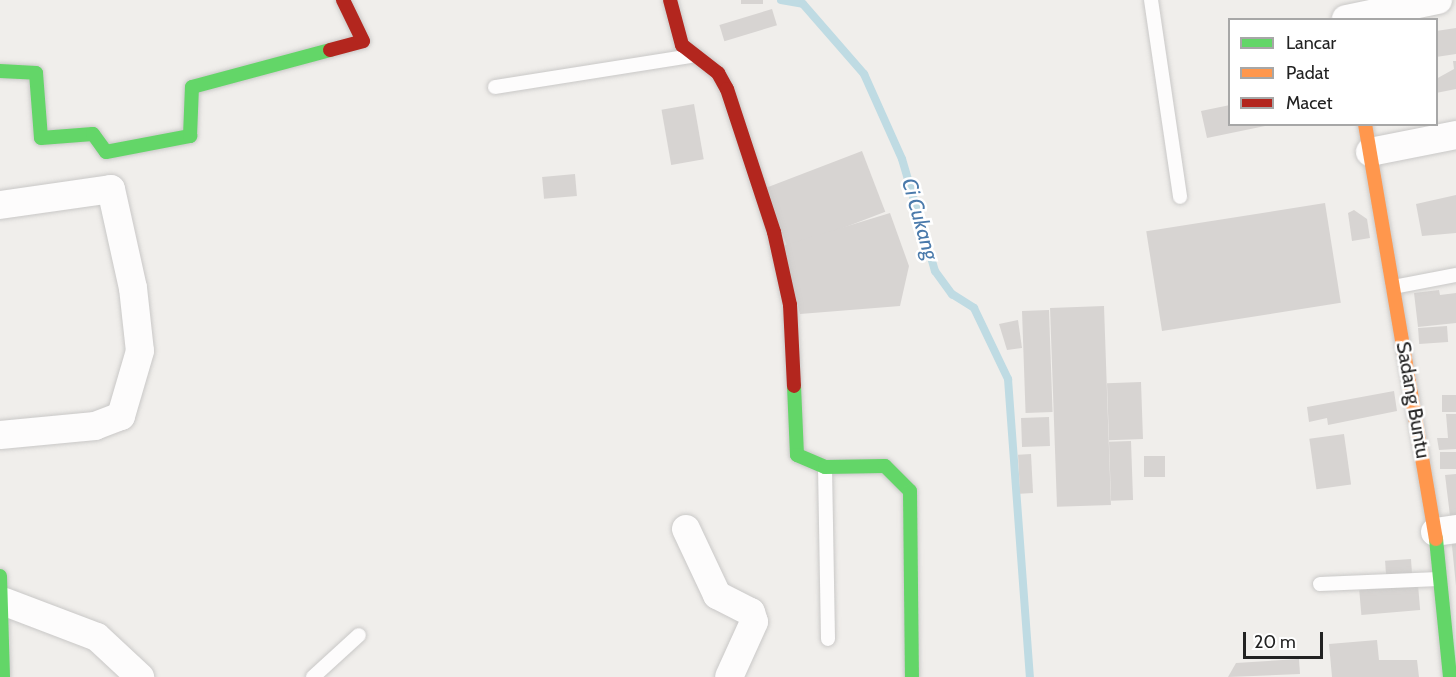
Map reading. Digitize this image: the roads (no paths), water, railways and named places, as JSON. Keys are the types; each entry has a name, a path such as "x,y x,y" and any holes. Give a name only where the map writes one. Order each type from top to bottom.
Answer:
{"street":[{"path":"106,152 190,136 192,87 363,41 343,0"},
{"path":"670,0 690,56 724,81 756,176 790,305 794,448 801,459 825,467 885,466 910,491 912,677"},
{"path":"1346,13 1438,0"},
{"path":"0,71 36,73 41,138 93,134 106,152 111,189 139,325 129,404 122,416 95,426 0,435"},
{"name":"Sadang Buntu","path":"1365,126 1393,287 1445,530 1438,579 1451,665"},
{"path":"1370,152 1456,135"},
{"path":"0,205 111,189"},
{"path":"687,529 717,595 751,612 754,622 729,677"},
{"path":"3,677 2,589 97,637 140,677"}],"lane":[{"path":"1151,0 1180,197"},
{"path":"495,87 690,56"},
{"path":"1393,287 1456,275"},
{"path":"825,467 828,639"},
{"path":"1320,584 1438,579"},
{"path":"313,677 359,636"}],"waterway":[{"name":"Ci Cukang","path":"781,0 803,4 864,74 902,159 935,271 952,294 974,308 1008,379 1030,677"}]}
